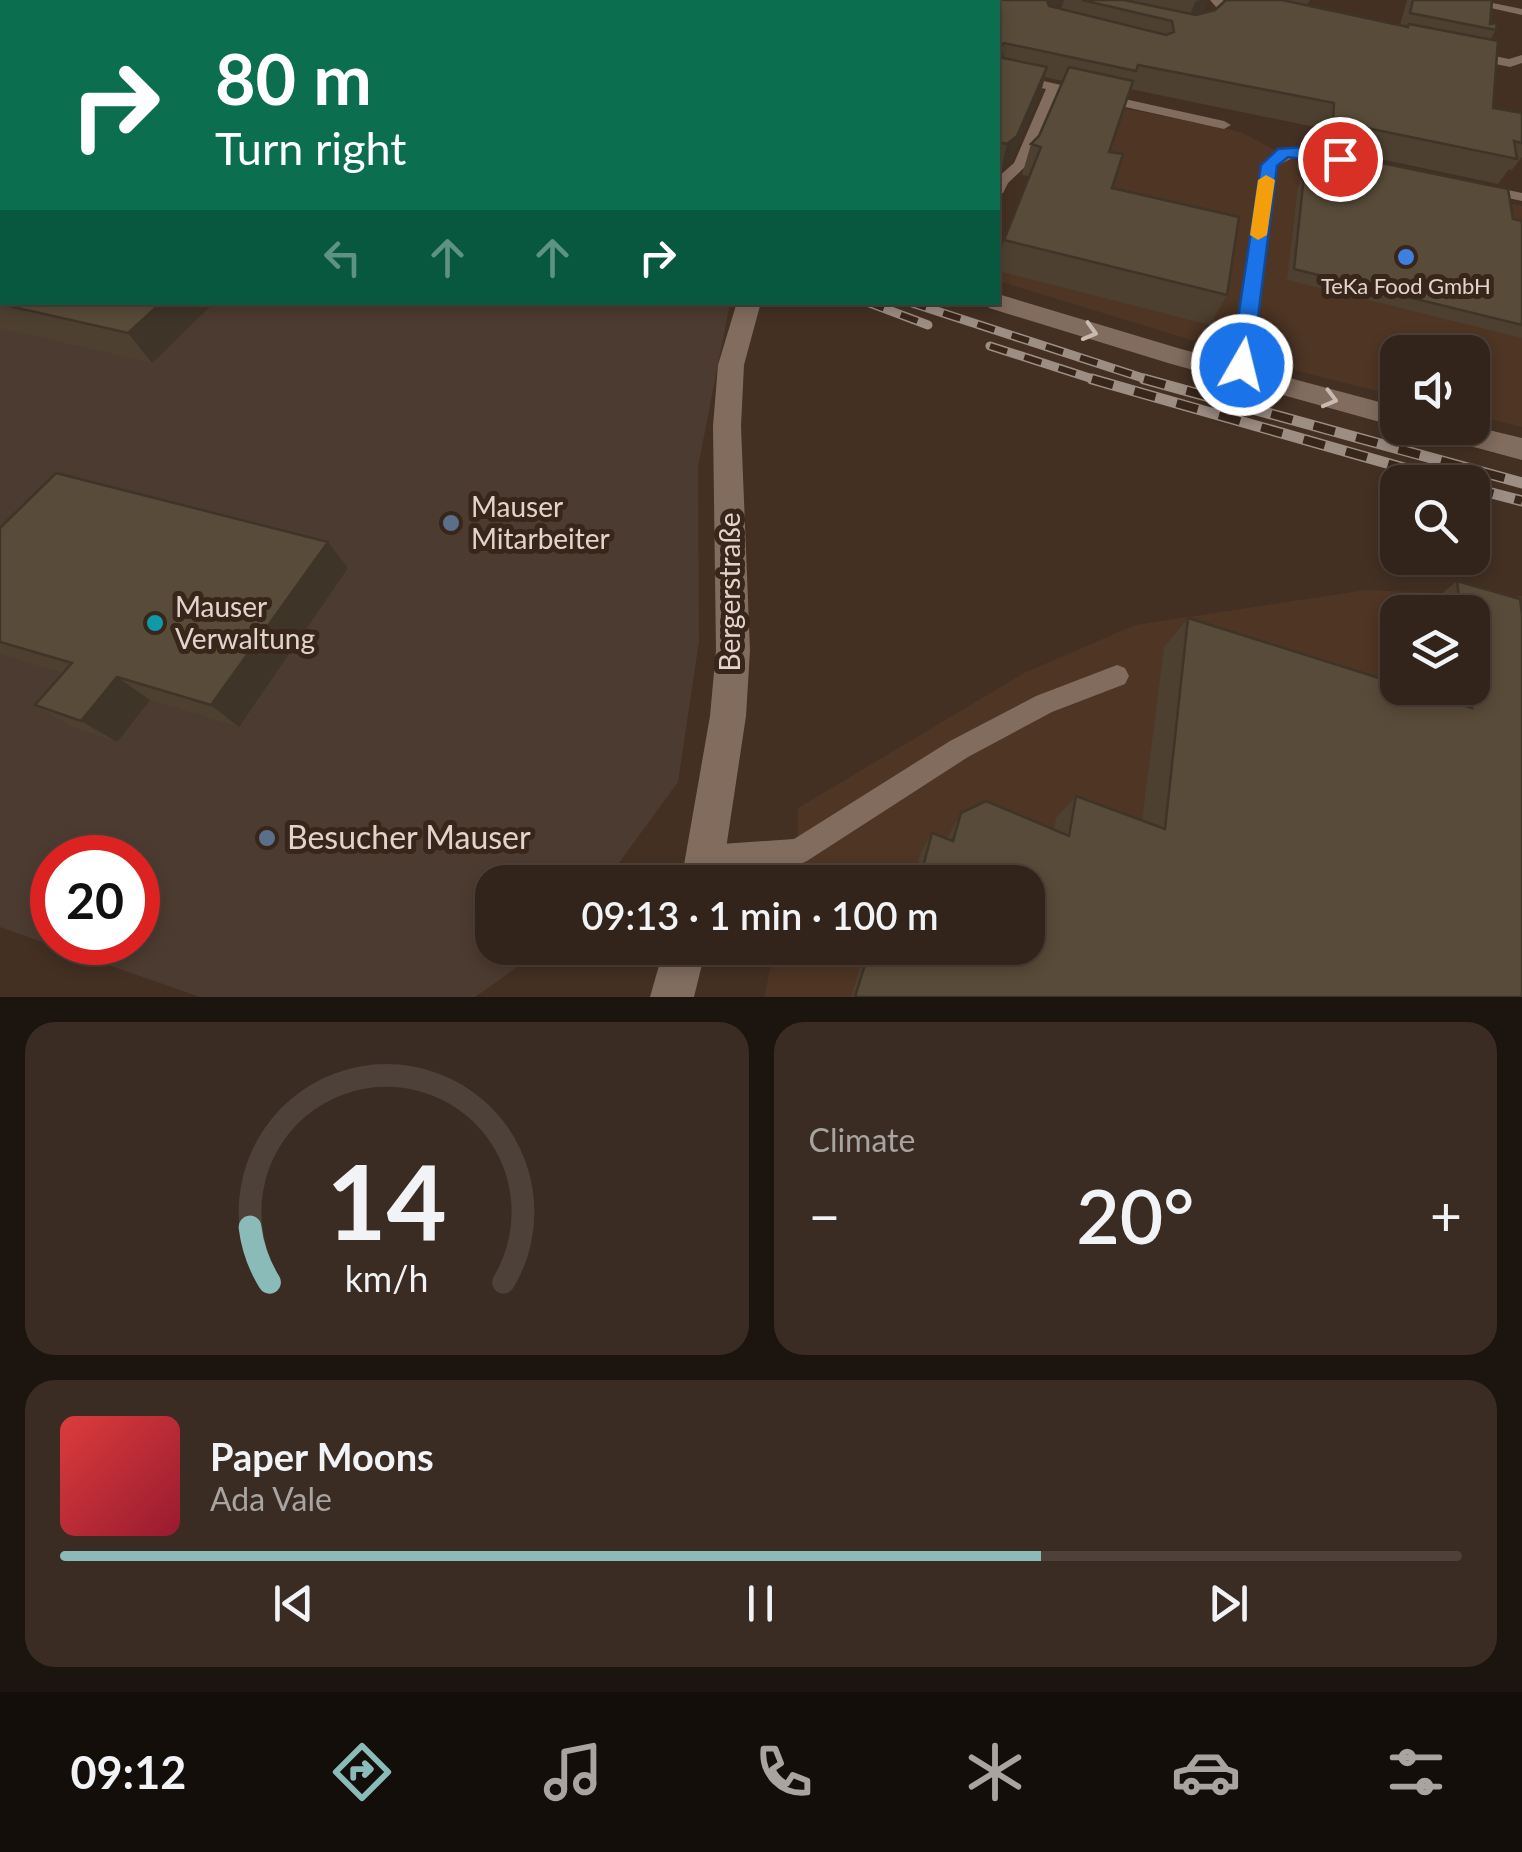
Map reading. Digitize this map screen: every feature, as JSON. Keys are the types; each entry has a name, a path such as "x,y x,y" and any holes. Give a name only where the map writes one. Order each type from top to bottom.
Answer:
{"street":[{"path":"1000,303 1239,375 1380,411"},
{"name":"Bergerstraße","path":"705,865 728,716 732,650 727,426 731,364 748,305"},
{"path":"1490,441 1522,449"},
{"path":"672,997 680,965"}],"lane":[{"path":"1461,0 1522,12"},
{"path":"1210,17 1218,2 1262,14"},
{"path":"1452,51 1510,63 1522,59"},
{"path":"1000,75 1224,125"},
{"path":"1000,183 1020,165 1054,86"},
{"path":"1239,375 1269,165 1284,153 1304,152 1358,163"},
{"path":"1468,186 1522,197"},
{"path":"730,865 798,852 959,748 1044,704 1117,676"}],"shaded area":[{"path":"1068,97 1241,132 1292,159 1522,206 1522,427 1490,419 1490,335 1380,335 1380,392 1270,364 1000,282 1000,251"},
{"path":"0,305 730,305 698,467 699,641 678,782 617,865 475,865 475,965 520,965 475,997 200,997 109,965 160,965 160,835 30,835 30,938 0,927"},
{"path":"1366,590 1522,596 1522,997 764,997 771,965 1045,965 1045,865 795,865 798,808 1024,673 1135,625"}],"building":[{"path":"1000,0 1047,0 1049,6 1166,35 1174,32 1172,21 1082,0 1124,0 1196,15 1215,10 1226,0 1282,0 1408,27 1409,24 1498,41 1493,108 1522,113 1522,143 1514,141 1517,159 1333,121 1334,103 1138,65 1136,71 1004,43 1000,47"},
{"path":"1413,0 1492,0 1490,24 1497,23 1496,30 1410,13"},
{"path":"1000,47 1003,58 1047,67 1017,136 1007,144 1000,142"},
{"path":"1069,67 1133,81 1109,152 1123,154 1112,188 1239,217 1227,295 1004,240 1041,147 1031,144 1039,136"},
{"name":"TeKa Food GmbH","path":"1323,151 1508,189 1513,219 1522,221 1522,325 1294,269 1304,176 1320,180"},
{"path":"4,305 159,305 128,333"},
{"name":"Mauser Verwaltung","path":"56,473 328,542 211,705 117,677 81,721 35,705 72,663 0,642 0,528"},
{"path":"1457,581 1520,599 1522,997 855,997 865,965 1045,965 1045,865 924,865 932,833 953,841 961,813 986,801 1069,836 1076,796 1165,829 1188,618 1380,678 1380,705 1490,705 1490,595 1459,595"}],"railway":[{"path":"875,305 928,325"},
{"path":"918,305 1152,381"},
{"path":"990,346 1099,381"},
{"path":"1092,379 1099,381"},
{"path":"1144,379 1522,483"},
{"path":"1099,381 1393,465"},
{"path":"1490,493 1522,501"}],"slow traffic":[{"path":"1258,235 1266,180"}],"place":[{"name":"TeKa Food GmbH","path":"1406,257"},
{"name":"Mauser Mitarbeiter","path":"451,523"},
{"name":"Mauser Verwaltung","path":"155,623"},
{"name":"Besucher Mauser","path":"267,838"}],"route":[{"path":"1242,365 1269,165 1284,153 1304,152 1340,159"}]}
